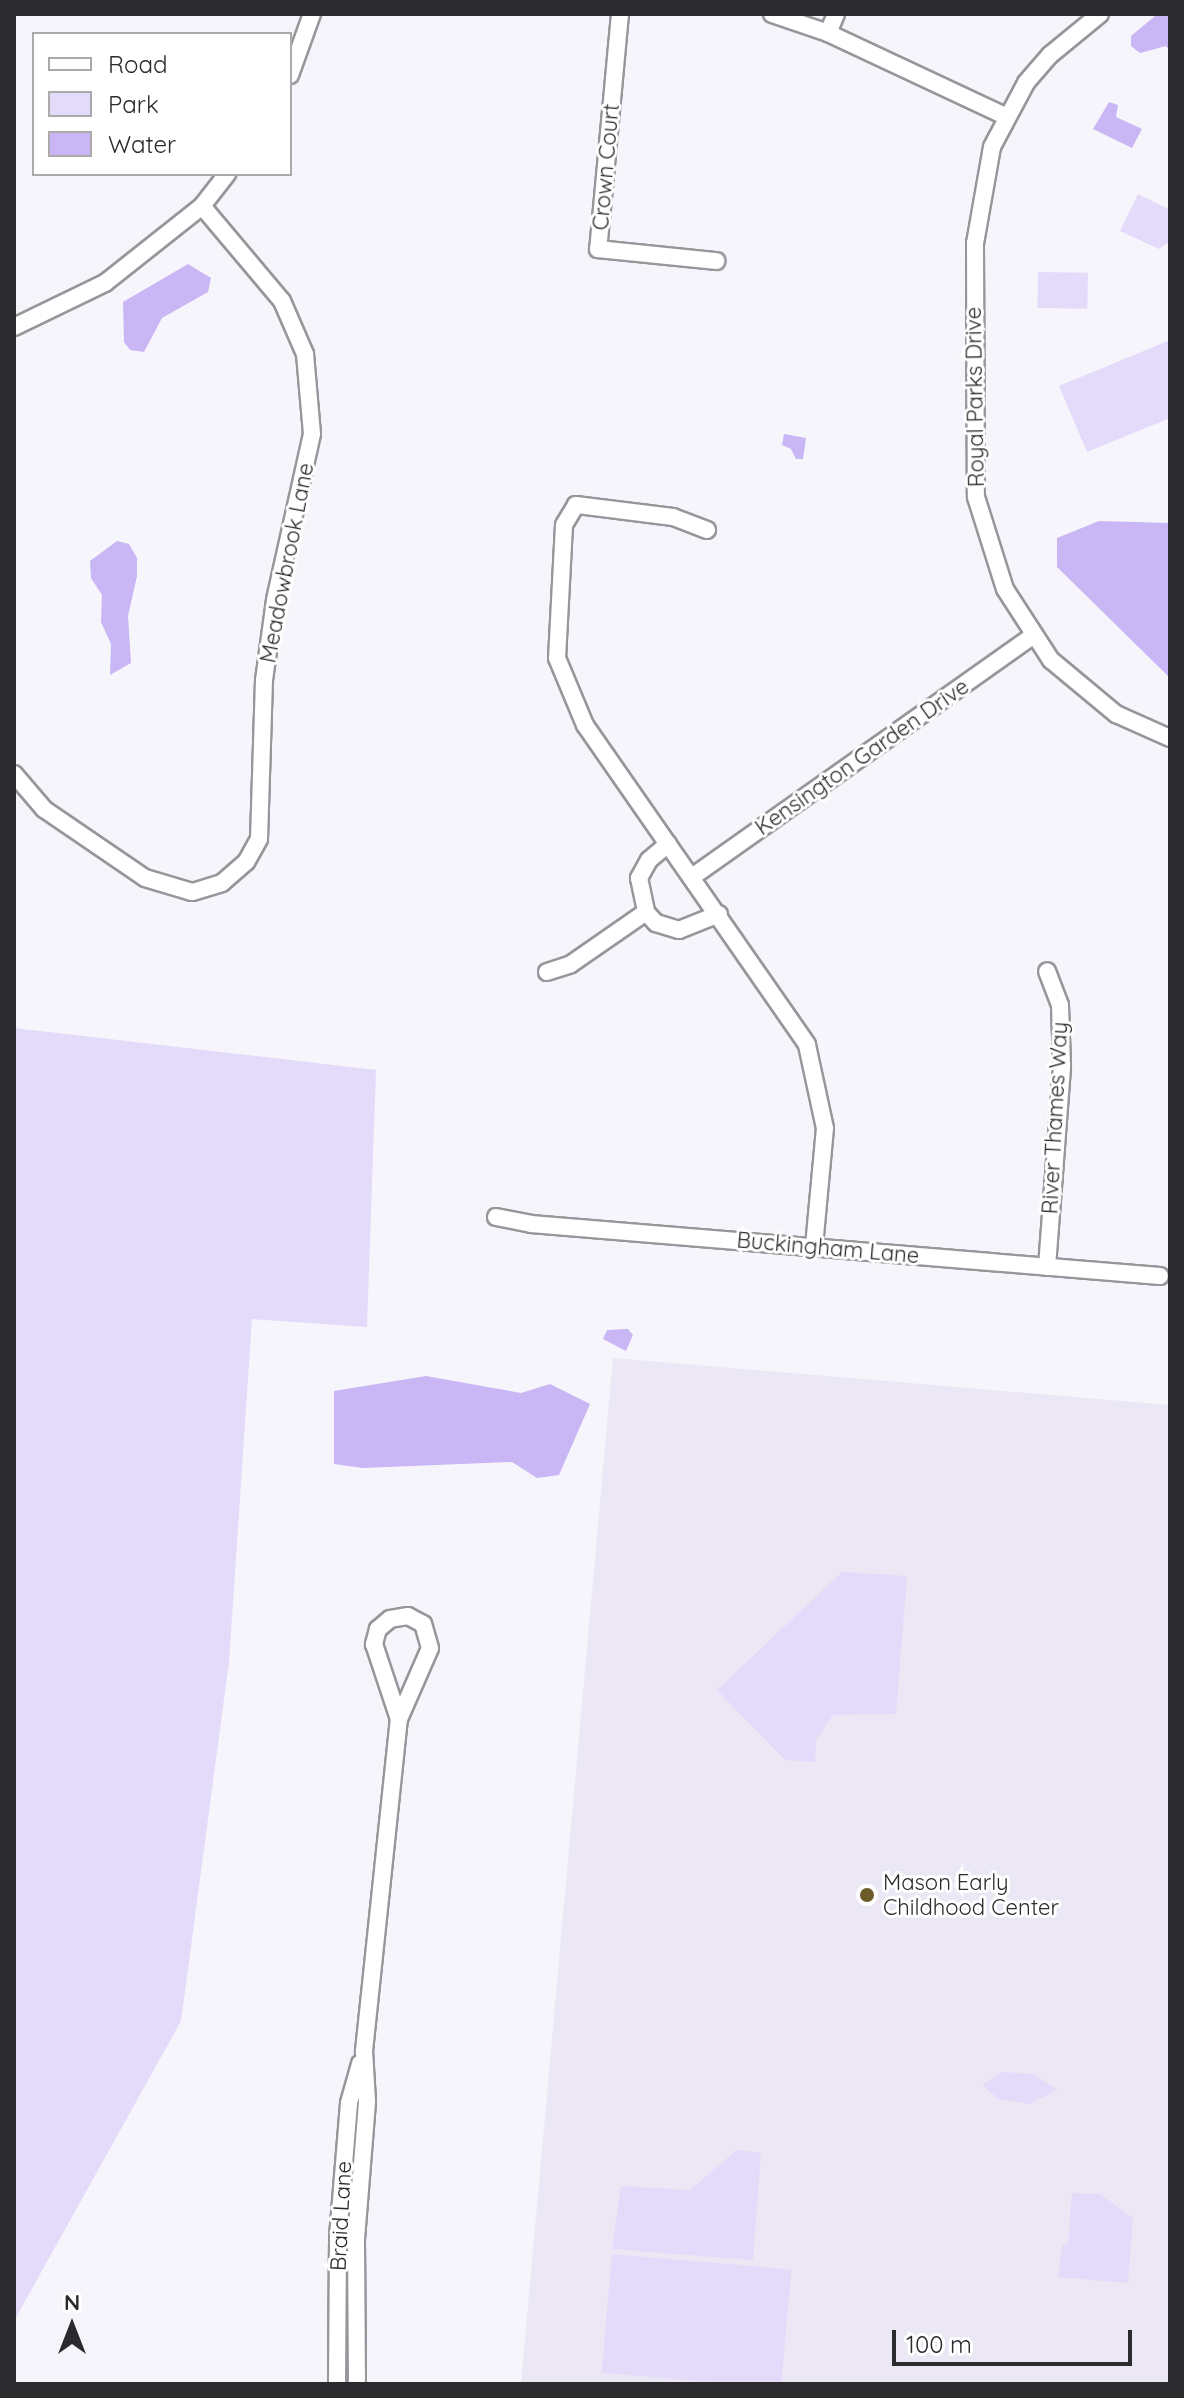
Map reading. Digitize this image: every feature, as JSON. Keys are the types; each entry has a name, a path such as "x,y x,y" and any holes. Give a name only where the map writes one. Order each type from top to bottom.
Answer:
{"street":[{"path":"292,69 312,14"},
{"name":"Crown Court","path":"620,14 598,249 716,261"},
{"path":"772,14 828,33 1005,116"},
{"path":"828,33 836,14"},
{"name":"Royal Parks Drive","path":"1100,14 1050,55 1005,116 986,171 975,243 973,461 991,556 1032,636 1096,701 1170,738"},
{"path":"14,327 105,283 202,206 225,176"},
{"name":"Meadowbrook Lane","path":"14,774 44,809 74,832 145,878 177,890 192,892 222,883 246,862 259,839 264,680 280,575 311,444 311,394 305,354 282,301 202,206"},
{"path":"707,530 673,517 576,505 564,525 556,634 563,682 585,725 789,1013 815,1068 825,1128 814,1247"},
{"name":"Kensington Garden Drive","path":"692,877 1032,636"},
{"path":"668,844 649,860 639,878 646,912 656,923 679,930 719,914"},
{"path":"547,972 571,964 646,912"},
{"name":"River Thames Way","path":"1047,971 1060,1005 1062,1066 1047,1267"},
{"name":"Buckingham Lane","path":"496,1217 531,1224 1160,1276"},
{"name":"Braid Lane","path":"357,2384 356,2239 367,2101 364,2051 399,1719 430,1648 423,1624 408,1616 390,1619 378,1629 374,1644 399,1719"},
{"name":"Braid Lane","path":"337,2384 338,2237 349,2103 364,2051"}],"shaded area":[{"name":"Mason Early Childhood Center","path":"613,1358 1170,1405 1170,2384 521,2384"}],"green space":[{"path":"1138,194 1170,210 1170,241 1159,249 1120,231"},
{"path":"1038,272 1088,273 1087,309 1037,308"},
{"path":"1170,340 1170,418 1087,452 1059,386"},
{"path":"14,1028 376,1070 367,1327 252,1319 229,1662 181,2021 14,2321"},
{"path":"842,1572 907,1576 896,1714 833,1715 816,1740 815,1762 785,1760 717,1690"},
{"path":"1001,2072 1034,2074 1057,2090 1030,2104 999,2099 982,2085"},
{"path":"737,2150 761,2153 753,2260 612,2249 621,2186 690,2190"},
{"path":"1072,2193 1100,2194 1133,2218 1128,2283 1058,2277 1062,2245 1068,2245"},
{"path":"612,2254 791,2270 781,2384 733,2384 602,2373"}],"water":[{"path":"1170,14 1170,52 1166,46 1140,53 1131,46 1131,36 1155,16"},
{"path":"1109,102 1118,105 1116,117 1142,129 1132,148 1093,129"},
{"path":"188,264 211,278 208,292 162,318 144,352 130,350 124,342 123,302"},
{"path":"784,434 806,438 803,459 796,459 791,449 782,445"},
{"path":"1099,521 1170,523 1170,678 1057,567 1057,538"},
{"path":"117,541 129,544 137,558 137,576 128,616 131,663 110,675 111,644 101,622 102,595 91,578 90,561"},
{"path":"628,1329 633,1335 626,1351 603,1339 607,1330"},
{"path":"426,1376 521,1393 550,1384 590,1404 559,1475 537,1478 512,1462 363,1468 334,1464 334,1391"}],"place":[{"name":"Mason Early Childhood Center","path":"867,1895"}]}
